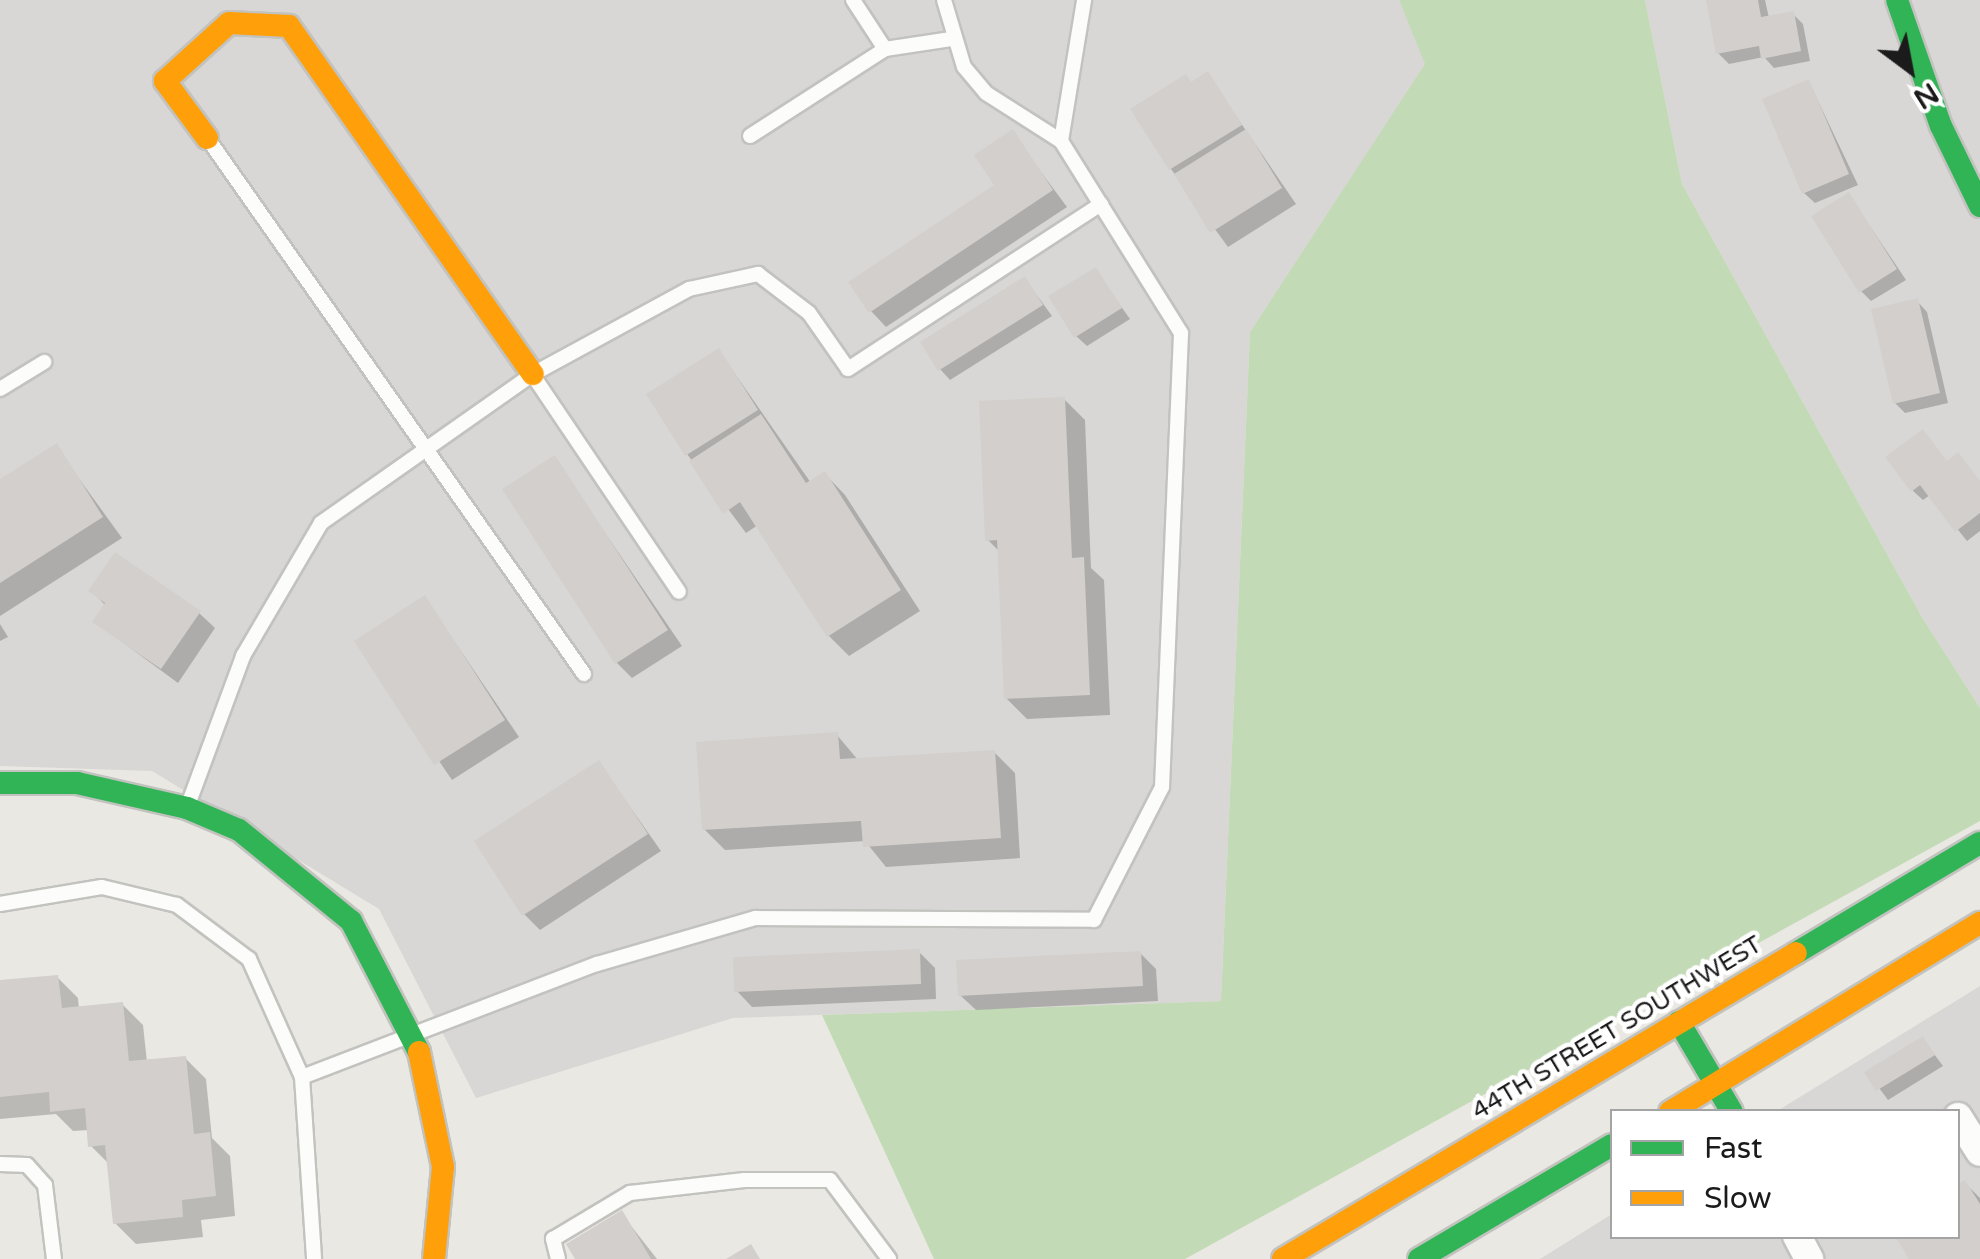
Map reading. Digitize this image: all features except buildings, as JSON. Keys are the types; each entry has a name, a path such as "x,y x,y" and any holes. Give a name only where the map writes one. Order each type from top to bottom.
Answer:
{"street":[{"path":"1897,0 1941,126 1980,206"},
{"path":"207,138 166,81 229,23 289,26 533,374"},
{"path":"0,783 78,784 187,808 238,830 351,922 414,1035 443,1167 434,1259"},
{"name":"44TH STREET SOUTHWEST","path":"1283,1259 1980,844"},
{"path":"1675,1109 1980,923"},
{"path":"1679,1022 1730,1109"},
{"path":"1960,1122 1980,1152"},
{"path":"1420,1259 1610,1147"}],"lane":[{"path":"853,0 885,49"},
{"path":"302,1077 597,964 755,918 1094,920 1162,786 1181,332 1061,141 986,93 952,39 944,0"},
{"path":"1061,141 1084,0"},
{"path":"750,136 885,49 952,39"},
{"path":"207,138 584,674"},
{"path":"187,808 242,656 322,523 533,374 689,289 758,274 810,312 848,368 1101,204"},
{"path":"0,390 44,362"},
{"path":"533,374 678,592"},
{"path":"0,904 102,887 177,905 248,959 302,1077 314,1259"},
{"path":"0,1164 27,1165 45,1185 54,1259"},
{"path":"558,1259 554,1240 630,1192 744,1180 830,1180 889,1259"}],"shaded area":[{"path":"0,0 1399,0 1426,64 1250,332 1221,1001 733,1018 476,1098 379,909 152,771 0,766"},
{"path":"1645,0 1980,0 1980,708 1922,617 1682,184"},
{"path":"1980,986 1980,1259 1540,1259 1610,1215 1610,1239 1960,1239 1960,1109 1780,1109"}],"green space":[{"path":"1399,0 1645,0 1682,184 1922,617 1980,708 1980,821 1185,1259 934,1259 822,1015 1221,1001 1250,332 1425,64"}],"traffic: fast":[{"path":"1897,0 1941,126 1980,206"},
{"path":"0,783 77,783 187,808 239,830 351,921 419,1052"},
{"path":"1796,953 1980,843"},
{"path":"1679,1022 1730,1109"},
{"path":"1419,1259 1610,1146"}],"traffic: slow":[{"path":"207,138 165,81 229,23 289,26 533,374"},
{"path":"1675,1109 1980,923"},
{"path":"1283,1259 1796,953"},
{"path":"419,1052 443,1167 434,1259"}]}
